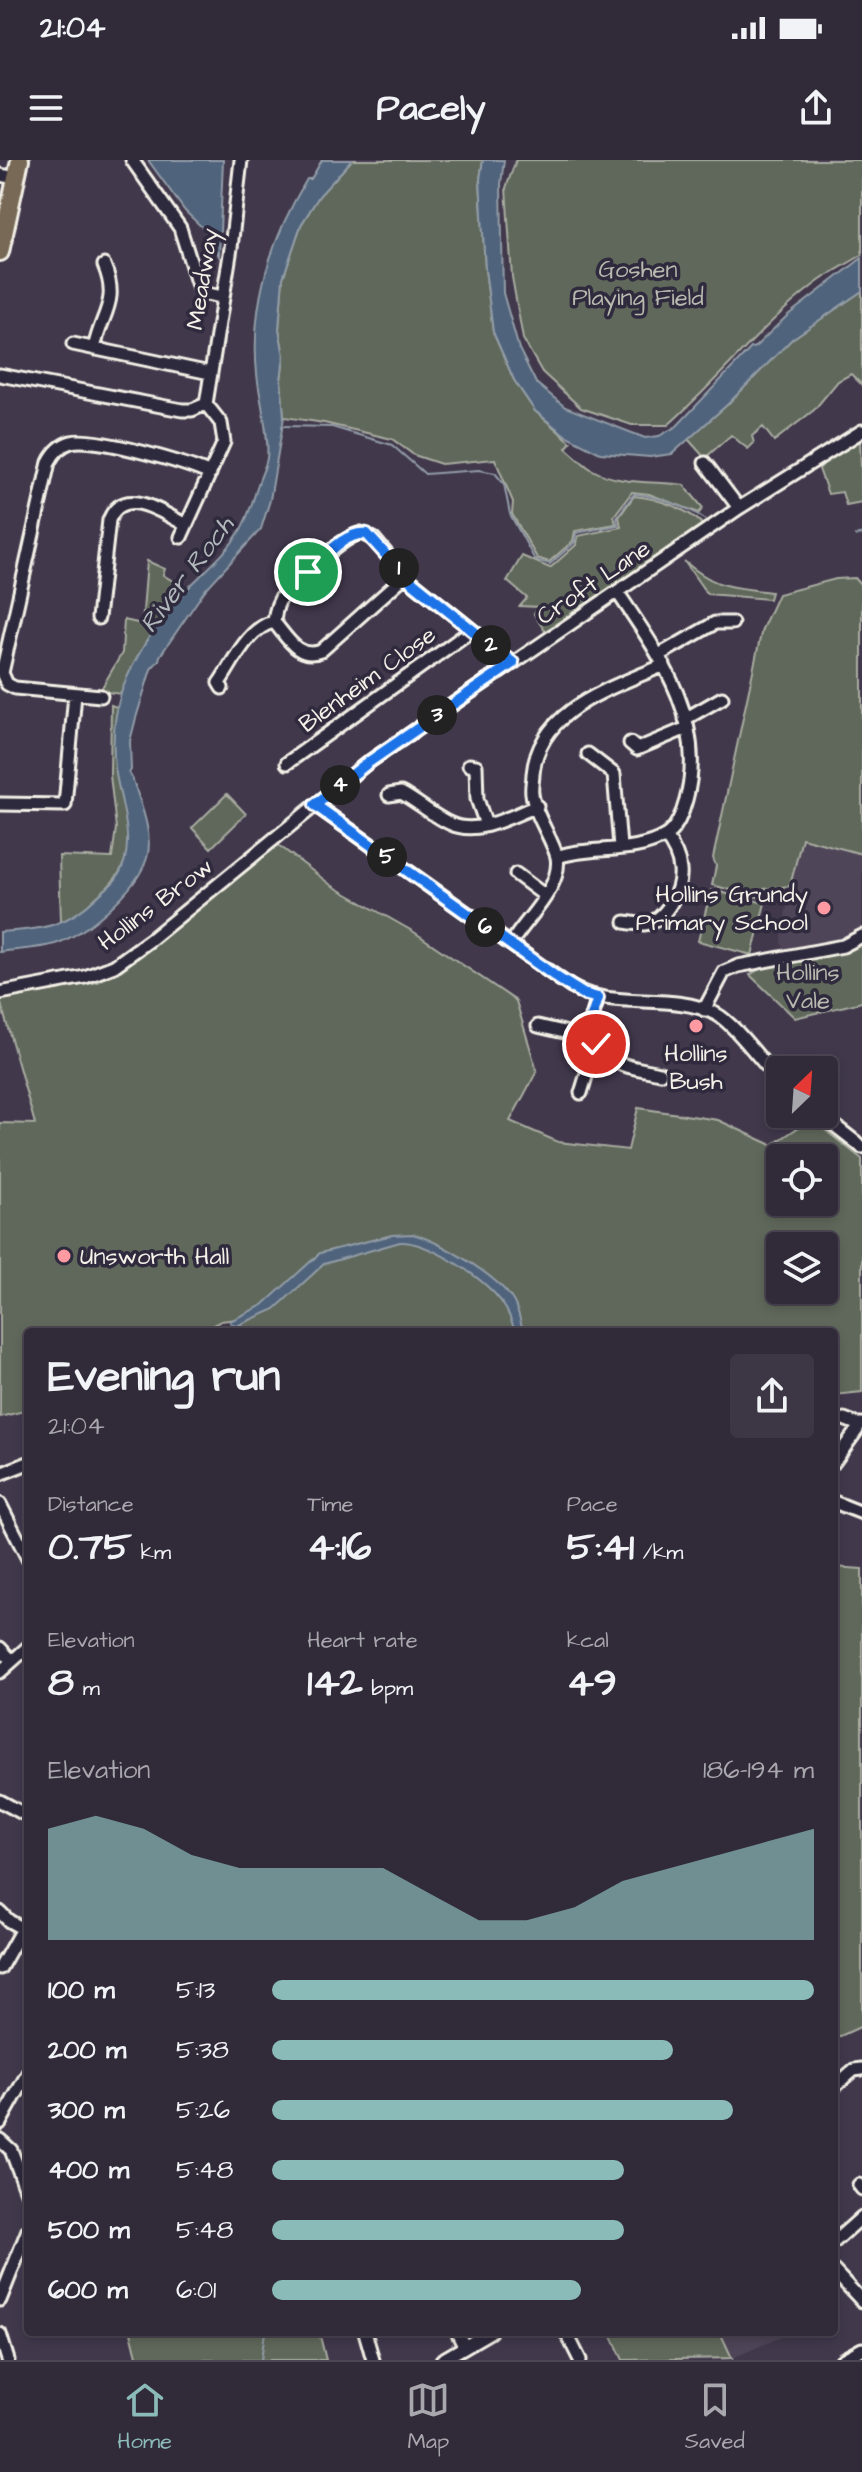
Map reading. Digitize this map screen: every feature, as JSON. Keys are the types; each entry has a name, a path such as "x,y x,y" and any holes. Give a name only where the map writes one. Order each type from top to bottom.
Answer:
{"highway":[{"path":"0,252 8,176 20,160"}],"street":[{"path":"132,160 180,228 199,289 206,294 222,297"},
{"name":"Meadway","path":"206,404 231,248 241,160"},
{"path":"94,349 112,297 111,283 104,265"},
{"path":"73,344 210,373"},
{"path":"0,375 182,410 192,410 206,404 221,423 225,437 223,446 183,531 137,502 128,502 116,508 109,520 102,614"},
{"name":"Croft Lane","path":"315,805 366,764 739,508 862,431"},
{"path":"101,696 15,688 4,680 1,669 51,457 63,446 81,441 177,460 210,474"},
{"path":"705,463 739,508"},
{"path":"274,622 277,606 285,592 361,528 405,576 513,663"},
{"path":"274,622 297,649 304,653 317,653 405,576"},
{"path":"557,857 578,851 638,846 665,836 678,819 688,794 691,766 686,723 678,692 662,660 618,593"},
{"path":"222,688 219,683 253,633 266,623 274,622"},
{"path":"516,936 558,870 557,857 532,794 536,757 550,728 597,694 662,660 715,623 732,623"},
{"name":"Blenheim Close","path":"287,763 472,630"},
{"path":"0,804 65,805 75,694"},
{"path":"630,743 637,749 686,723 722,698"},
{"path":"588,754 616,770 620,847"},
{"path":"476,763 477,799 486,825"},
{"path":"389,795 401,793 461,828 486,825 537,806"},
{"path":"315,805 583,994 598,998 671,1002 704,1010 722,1018 766,1066"},
{"name":"Hollins Brow","path":"0,993 85,977 114,966 315,805"},
{"path":"625,922 644,924 654,921 666,910 674,896 680,882 680,868 672,845 665,836"},
{"path":"516,874 544,895"},
{"path":"704,1010 724,972 738,966 843,946 862,936"},
{"path":"598,998 590,1023 596,1044 605,1056 616,1063 660,1073"},
{"path":"538,1026 581,1036 592,1032"},
{"path":"581,1093 596,1044"},
{"path":"838,1128 862,1147"},
{"path":"838,1455 859,1424 844,1419"},
{"path":"0,1474 24,1465"},
{"path":"0,1504 24,1551"},
{"path":"838,1504 862,1513"},
{"path":"0,1648 12,1661"},
{"path":"0,1672 24,1650"},
{"path":"2,1806 24,1814"},
{"path":"0,1912 24,1929"},
{"path":"0,1968 24,1932"},
{"path":"838,2084 854,2070 862,2069"},
{"path":"0,2123 24,2080"},
{"path":"0,2140 11,2150 24,2184"},
{"path":"838,2238 862,2217"},
{"path":"0,2300 24,2240"},
{"path":"838,2275 862,2301"},
{"path":"0,2334 8,2360"},
{"path":"366,2336 373,2360"},
{"path":"459,2336 464,2346"},
{"path":"445,2359 483,2336"},
{"path":"568,2336 580,2360"},
{"path":"842,2360 862,2349"}],"shaded area":[{"name":"Hollins Grundy Primary School","path":"802,837 862,854 862,930 847,938 786,950 781,943"},
{"path":"612,2336 784,2336 728,2360 623,2360"}],"green space":[{"path":"352,160 483,160 480,179 485,269 493,332 514,380 535,411 571,442 566,448 588,467 612,478 684,485 703,508 699,513 649,494 632,492 614,516 616,524 575,531 573,541 549,562 537,558 512,514 513,502 495,459 441,464 414,455 392,439 284,417 281,380 284,356 279,329 283,278 301,225 319,196"},
{"name":"Goshen Playing Field","path":"516,160 862,160 862,255 820,280 795,300 668,425 632,425 581,408 542,372 523,339 512,277 506,188"},
{"path":"862,291 862,385 851,374 838,381 814,410 774,441 763,427 752,436 754,443 748,449 731,435 705,458 688,439 728,404 792,339"},
{"path":"860,438 862,502 846,505 842,492 828,494 819,469 829,457"},
{"path":"634,496 672,505 703,525 545,631 534,614 539,607 520,606 527,598 507,581 522,556 550,568 576,545 578,536 621,527 619,517"},
{"path":"147,561 165,569 163,575 188,590 167,612 149,638 121,694 100,691 122,653 124,620 142,624"},
{"path":"684,561 715,582 771,592 769,599 707,594"},
{"path":"855,578 862,586 862,854 802,838 790,886 764,889 761,898 712,885 716,866 713,858 762,629 778,594 836,579"},
{"path":"111,705 119,708 114,746 126,816 126,858 110,884 78,913 61,922 59,856 112,858 116,828 110,775"},
{"path":"227,794 246,814 211,848 192,828"},
{"path":"277,844 331,885 414,932 516,1001 537,1071 510,1121 558,1142 628,1150 638,1108 718,1120 770,1144 766,1144 766,1216 838,1216 838,1144 774,1144 798,1128 822,1128 862,1159 862,1392 838,1395 838,1328 234,1328 253,1317 221,1321 207,1328 24,1328 24,1411 0,1417 0,1123 35,1124 0,1000 98,982 127,965"},
{"path":"711,890 765,903 752,955 698,941"},
{"name":"Hollins Vale","path":"862,943 862,1002 795,1018 750,975 790,959 834,952"},
{"path":"838,1567 862,1569 862,2026 838,2037"},
{"path":"132,2336 320,2336 326,2360 138,2360"},
{"path":"612,2336 722,2336 732,2358 623,2360"}],"water":[{"path":"148,160 223,160 219,256 206,231 185,211"},
{"path":"322,160 352,160 319,196 301,225 283,278 279,329 284,356 281,380 284,417 270,500 261,529 205,590 151,669 130,741 129,773 147,829 147,858 122,897 81,931 55,944 0,952 0,932 42,927 65,920 110,886 123,866 126,825 114,748 119,699 132,667 159,622 225,551 249,513 268,450 256,348 257,322 266,272 283,224 307,179 311,179"},
{"path":"483,160 504,160 501,184 503,293 519,349 536,383 565,407 645,438 659,436 677,426 751,348 862,258 862,291 792,339 728,404 672,454 650,457 600,453 565,435 535,411 514,380 493,332 485,269 480,179"},
{"path":"413,1234 465,1259 510,1296 522,1328 514,1328 501,1302 476,1277 424,1247 400,1242 324,1264 275,1309 232,1328 230,1321 263,1305 320,1253 392,1235"}],"waterway":[{"path":"282,426 332,427 392,445 425,474 479,470 495,473 504,484 510,514 535,560 550,564 575,542 576,533 618,525 617,517 634,494 673,503 708,522"},
{"path":"855,536 862,534"},
{"path":"225,1328 234,1324"},
{"path":"261,2360 264,2336"}],"place":[{"name":"Hollins Grundy Primary School","path":"824,908"},
{"name":"Hollins Bush","path":"696,1026"},
{"name":"Unsworth Hall","path":"64,1256"}],"route":[{"path":"308,572 351,536 367,534 405,576 513,663 366,764 315,805 559,979 583,994 598,998 590,1023 596,1044"}],"water label":[{"name":"River Roch","path":"186,574"}]}
